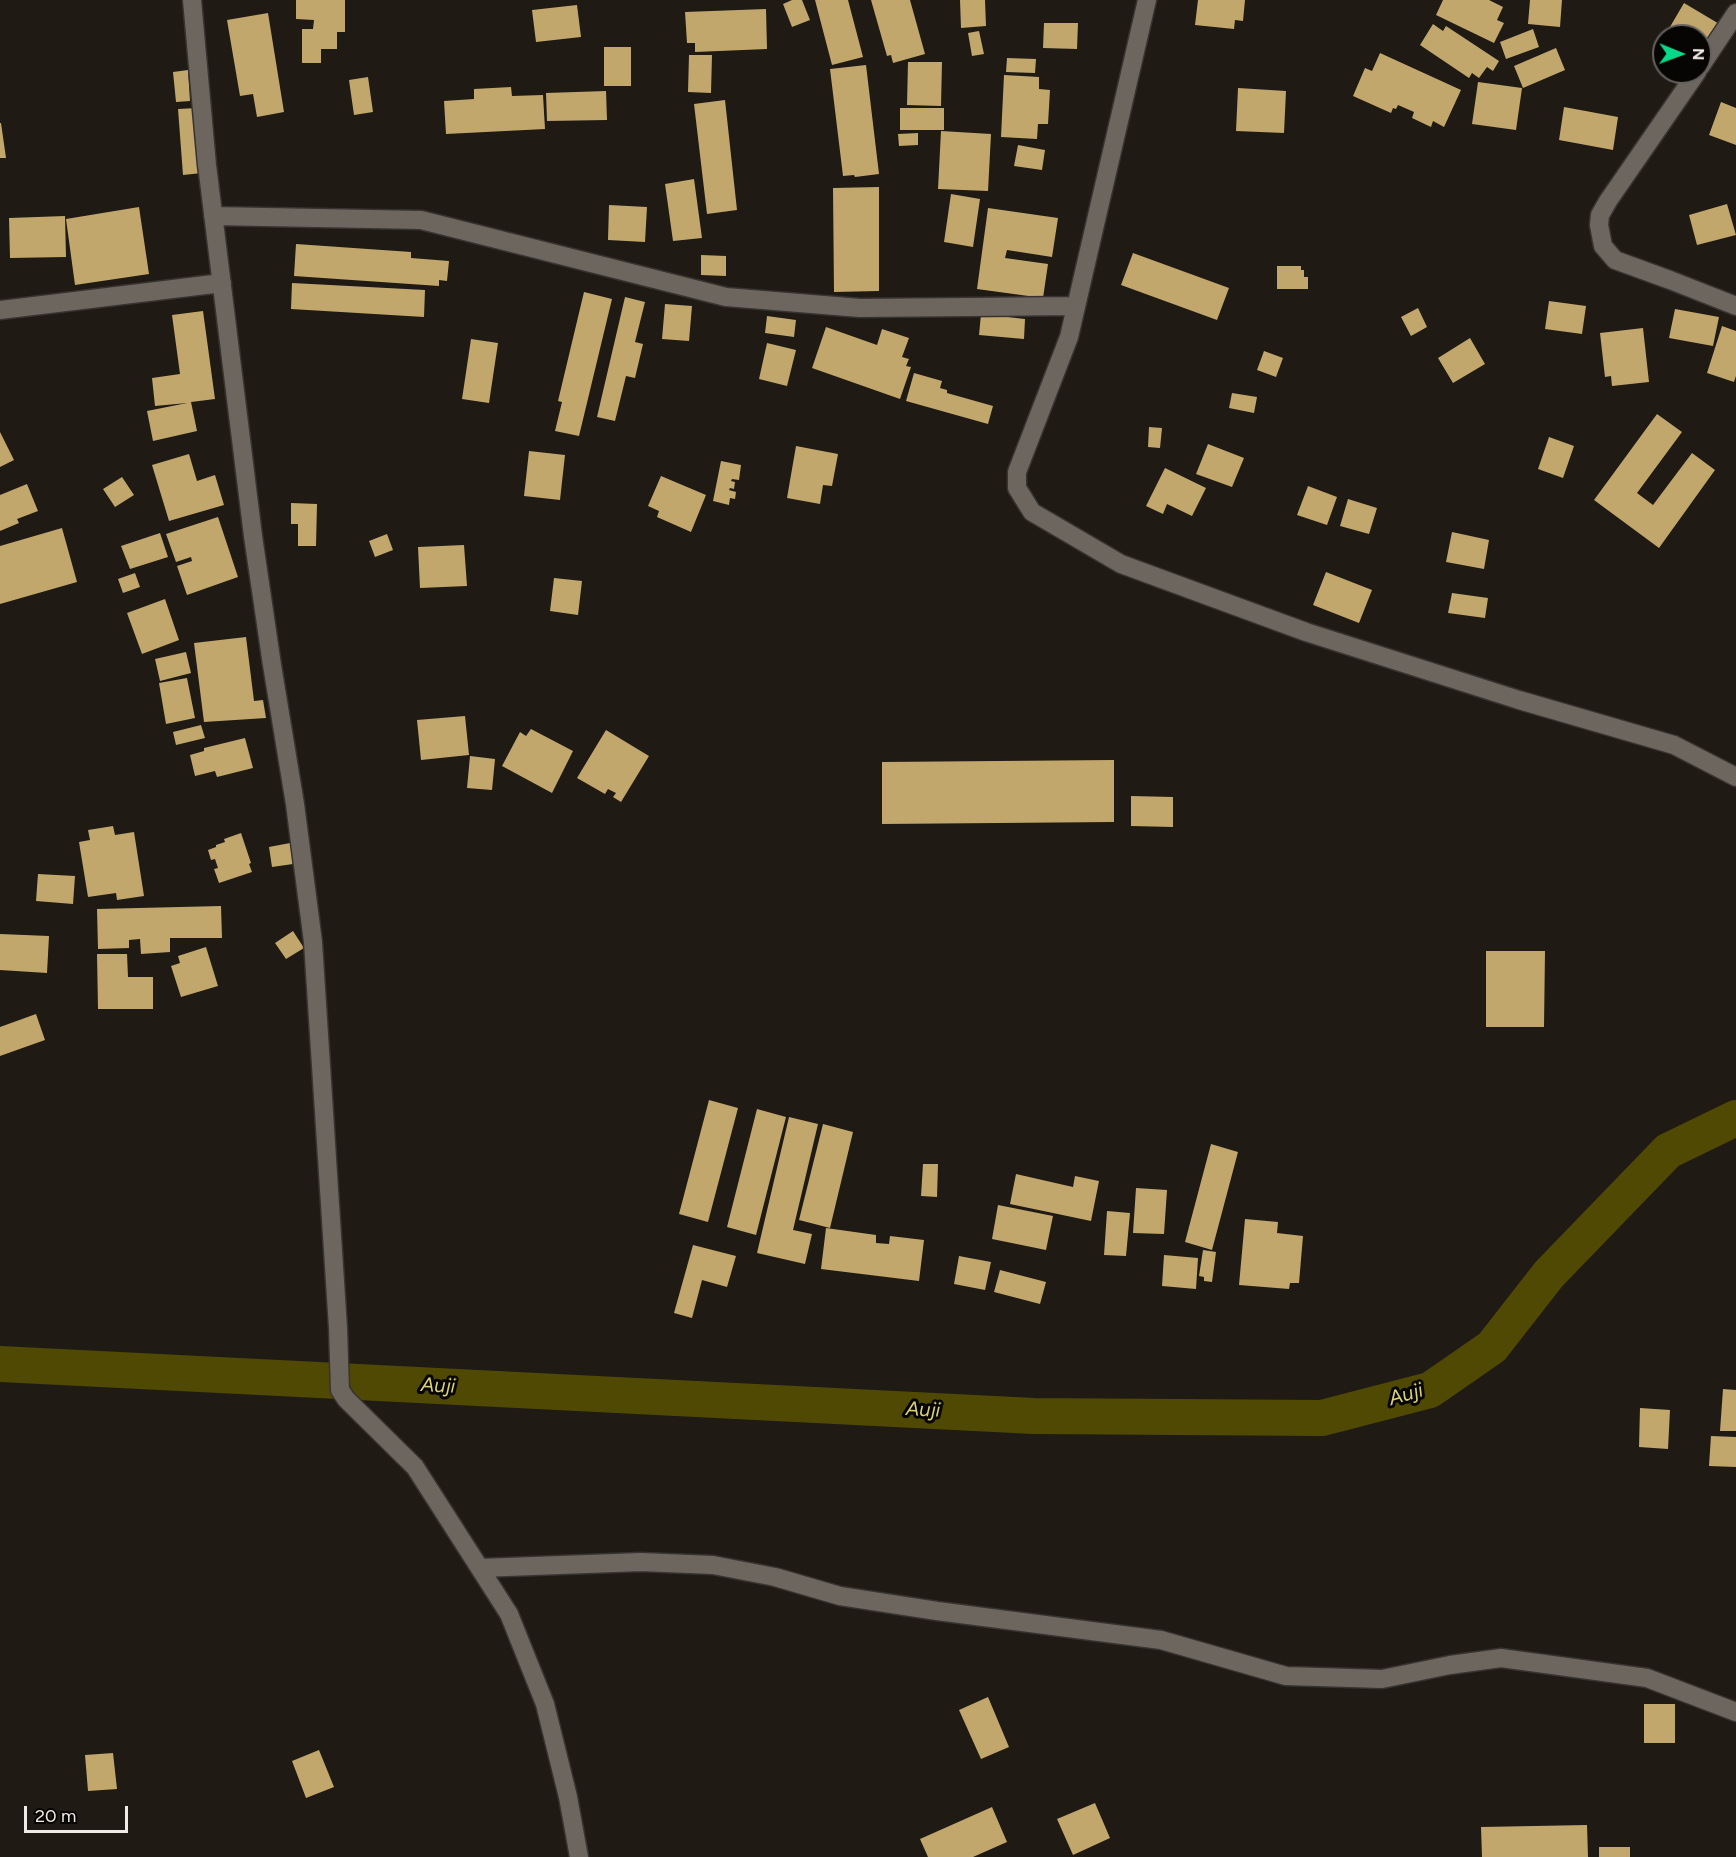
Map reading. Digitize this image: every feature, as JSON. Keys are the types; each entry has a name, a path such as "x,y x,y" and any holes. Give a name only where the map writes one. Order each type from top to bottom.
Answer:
{"street":[{"path":"192,0 213,216 253,536 295,804 313,942 340,1390 346,1399 415,1467 509,1614 545,1704 568,1797 579,1857"},
{"path":"1147,0 1069,337 1017,472 1017,488 1032,512 1121,564 1306,632 1518,700 1674,745 1736,777"},
{"path":"1712,49 1736,13"},
{"path":"1689,84 1600,215 1599,225 1603,246 1615,260 1736,306"},
{"path":"213,216 421,220 726,297 860,308 1076,306"},
{"path":"0,310 222,283"},
{"path":"480,1568 641,1562 713,1565 775,1578 840,1596 1161,1640 1286,1676 1382,1679 1450,1665 1501,1658 1647,1678 1736,1712"}],"building":[{"path":"296,0 345,0 345,32 337,32 337,49 321,49 321,63 302,63 302,29 313,29 314,20 296,19"},
{"path":"792,0 802,0 810,20 792,27 783,4"},
{"path":"815,0 848,0 863,57 832,65"},
{"path":"871,0 910,0 925,54 893,63 891,55 887,56"},
{"path":"960,0 985,0 986,26 961,28"},
{"path":"1198,0 1245,0 1243,21 1235,20 1234,29 1195,25"},
{"path":"1443,0 1489,0 1503,7 1497,20 1504,23 1494,43 1436,15"},
{"path":"1530,0 1562,0 1560,27 1528,24"},
{"path":"1684,3 1721,25 1712,37 1712,24 1672,24"},
{"path":"577,5 581,37 536,42 532,10"},
{"path":"766,9 767,49 695,52 695,43 687,43 685,12"},
{"path":"268,13 284,112 257,117 253,94 240,96 227,20"},
{"path":"1044,23 1078,23 1077,49 1043,48"},
{"path":"1433,24 1443,31 1446,26 1499,61 1493,71 1487,67 1479,78 1472,73 1469,78 1420,45"},
{"path":"1533,29 1539,47 1506,59 1500,42"},
{"path":"979,31 984,54 972,56 968,33"},
{"path":"604,47 631,47 631,86 604,86"},
{"path":"1556,48 1565,70 1523,88 1514,66"},
{"path":"1380,53 1461,90 1444,127 1433,121 1431,127 1412,118 1414,112 1398,105 1391,113 1353,96 1365,68 1372,71"},
{"path":"689,55 712,55 711,93 688,92"},
{"path":"1007,58 1036,59 1035,73 1006,72"},
{"path":"908,62 942,62 941,106 907,105"},
{"path":"866,65 879,174 843,176 830,69"},
{"path":"188,70 190,101 176,102 173,72"},
{"path":"1004,75 1039,77 1039,89 1050,90 1048,124 1038,124 1037,139 1001,137"},
{"path":"368,77 373,112 354,115 349,80"},
{"path":"1478,82 1522,88 1516,130 1472,124"},
{"path":"511,87 512,96 543,95 545,129 446,134 444,101 474,99 474,89"},
{"path":"1238,88 1286,91 1284,133 1236,131"},
{"path":"606,91 607,120 547,121 546,93"},
{"path":"725,100 737,210 707,214 694,104"},
{"path":"1721,102 1736,108 1736,145 1709,135"},
{"path":"1564,107 1618,117 1613,150 1559,140"},
{"path":"197,108 202,173 183,175 178,109"},
{"path":"900,108 944,108 944,130 900,130"},
{"path":"1,123 6,158 0,158"},
{"path":"941,131 991,134 988,191 938,189"},
{"path":"918,133 918,145 899,146 898,134"},
{"path":"1018,145 1045,150 1042,170 1014,166"},
{"path":"694,179 702,238 673,241 665,184"},
{"path":"879,187 879,291 834,292 833,188"},
{"path":"951,194 980,199 973,247 944,242"},
{"path":"1727,204 1736,235 1697,245 1689,215"},
{"path":"609,205 647,207 645,242 608,240"},
{"path":"139,207 149,274 75,285 66,219"},
{"path":"988,208 1058,218 1052,257 1007,250 1005,258 1048,264 1043,298 977,289"},
{"path":"65,216 66,257 10,258 9,218"},
{"path":"296,244 411,252 411,258 449,261 447,281 439,280 439,286 294,276"},
{"path":"1133,253 1229,288 1217,320 1121,285"},
{"path":"701,255 726,256 726,276 701,275"},
{"path":"1277,266 1301,266 1301,270 1304,270 1304,277 1308,277 1308,289 1277,289"},
{"path":"292,283 425,290 424,317 291,309"},
{"path":"584,292 612,299 579,436 555,431 562,402 558,401"},
{"path":"625,297 645,302 635,342 643,344 635,378 626,376 615,421 597,417"},
{"path":"1549,301 1586,306 1582,334 1545,329"},
{"path":"665,304 692,306 689,341 662,339"},
{"path":"1418,308 1427,327 1411,336 1401,317"},
{"path":"1675,309 1719,317 1713,346 1669,338"},
{"path":"203,311 215,399 191,402 197,431 153,441 147,411 187,403 155,406 152,378 180,374 172,315"},
{"path":"981,314 1025,319 1024,339 979,335"},
{"path":"767,316 796,320 794,337 765,333"},
{"path":"1722,326 1736,331 1734,382 1707,373"},
{"path":"826,327 877,345 882,329 909,338 902,357 909,359 906,366 911,367 900,399 812,368"},
{"path":"1643,328 1649,382 1612,386 1611,376 1605,377 1600,333"},
{"path":"1470,338 1485,364 1453,383 1438,358"},
{"path":"471,339 498,343 489,403 462,399"},
{"path":"767,343 796,350 787,386 759,379"},
{"path":"1264,351 1283,358 1276,377 1257,370"},
{"path":"914,373 942,381 940,388 947,390 947,393 993,406 988,424 906,401"},
{"path":"1232,393 1257,397 1254,413 1229,408"},
{"path":"1657,414 1682,432 1637,493 1653,505 1692,453 1715,470 1659,548 1594,500"},
{"path":"1149,427 1162,428 1160,448 1148,447"},
{"path":"0,432 14,460 0,467"},
{"path":"1549,437 1574,446 1563,478 1538,469"},
{"path":"1208,444 1244,458 1232,487 1196,474"},
{"path":"796,446 838,454 832,486 823,485 820,504 787,498"},
{"path":"529,451 565,455 560,500 524,496"},
{"path":"189,454 197,481 215,475 224,505 169,521 152,465"},
{"path":"721,461 741,465 739,480 732,479 731,481 735,482 734,489 729,490 736,492 735,499 730,498 729,505 713,501"},
{"path":"1165,468 1206,488 1192,516 1167,504 1163,514 1146,506"},
{"path":"661,476 706,495 691,532 657,517 659,511 648,506"},
{"path":"122,477 134,495 115,507 103,489"},
{"path":"27,484 38,511 17,519 19,523 0,531 0,495"},
{"path":"1308,486 1337,497 1327,525 1297,515"},
{"path":"1348,499 1377,508 1369,534 1340,526"},
{"path":"291,503 317,504 316,546 298,546 298,524 291,524"},
{"path":"218,517 238,577 187,595 177,566 192,561 191,557 176,562 166,534"},
{"path":"62,528 77,582 0,604 0,546"},
{"path":"1452,532 1489,540 1484,569 1446,562"},
{"path":"160,533 168,557 130,569 121,546"},
{"path":"387,534 393,550 375,557 369,541"},
{"path":"464,545 467,586 420,588 418,547"},
{"path":"1326,572 1372,590 1359,623 1313,605"},
{"path":"135,573 140,587 123,593 118,579"},
{"path":"554,578 582,581 578,615 550,611"},
{"path":"1452,593 1488,598 1485,618 1448,613"},
{"path":"165,599 179,640 142,654 127,613"},
{"path":"246,637 254,701 263,700 266,718 204,722 194,643"},
{"path":"186,652 191,673 160,681 155,659"},
{"path":"187,678 195,718 166,724 159,683"},
{"path":"465,716 469,755 421,760 417,720"},
{"path":"201,725 205,738 176,745 173,732"},
{"path":"531,729 573,751 552,793 502,766 520,732 526,736"},
{"path":"606,730 649,756 621,802 613,797 616,793 608,789 605,794 577,778"},
{"path":"245,738 253,768 217,777 215,771 195,776 190,755 204,751 204,748"},
{"path":"470,756 495,759 492,790 467,788"},
{"path":"1114,760 1114,822 882,824 882,762"},
{"path":"1131,796 1173,797 1173,827 1131,826"},
{"path":"113,826 115,835 134,832 144,896 117,900 116,893 88,897 79,842 90,840 88,830"},
{"path":"241,833 252,872 219,883 214,869 218,868 215,859 211,860 208,850 225,842 224,839"},
{"path":"290,843 293,864 272,867 269,847"},
{"path":"38,874 75,876 73,904 36,901"},
{"path":"221,906 222,938 170,938 170,952 141,954 140,939 129,940 129,948 98,949 97,909"},
{"path":"293,931 304,948 286,959 275,943"},
{"path":"0,934 49,936 47,973 0,970"},
{"path":"206,947 218,986 181,997 171,966 180,963 178,956"},
{"path":"1486,951 1545,951 1544,1027 1486,1027"},
{"path":"97,954 127,954 128,977 153,977 153,1009 98,1009"},
{"path":"36,1014 45,1040 0,1056 0,1027"},
{"path":"709,1100 738,1108 708,1222 679,1214"},
{"path":"757,1109 786,1117 756,1235 727,1227"},
{"path":"789,1117 818,1124 793,1230 812,1234 805,1264 757,1253"},
{"path":"823,1124 853,1132 830,1228 799,1220"},
{"path":"1211,1144 1238,1152 1212,1250 1185,1242"},
{"path":"923,1164 938,1164 937,1197 921,1196"},
{"path":"1016,1174 1073,1187 1075,1176 1099,1181 1091,1221 1010,1204"},
{"path":"1136,1188 1167,1190 1164,1234 1133,1233"},
{"path":"998,1205 1053,1216 1046,1250 992,1239"},
{"path":"1107,1211 1130,1213 1126,1256 1104,1255"},
{"path":"1245,1219 1278,1222 1277,1233 1303,1236 1299,1283 1290,1283 1289,1289 1239,1285"},
{"path":"826,1228 876,1235 876,1243 889,1244 890,1236 924,1240 919,1281 821,1269"},
{"path":"693,1245 736,1256 727,1287 702,1280 692,1318 674,1313"},
{"path":"1203,1250 1216,1252 1212,1282 1204,1281 1204,1277 1199,1276"},
{"path":"1164,1255 1198,1258 1196,1289 1162,1286"},
{"path":"959,1256 991,1262 985,1290 954,1284"},
{"path":"1000,1270 1046,1282 1040,1304 994,1292"},
{"path":"1723,1389 1736,1390 1736,1431 1720,1431"},
{"path":"1640,1408 1670,1410 1668,1449 1639,1447"},
{"path":"1711,1436 1736,1437 1736,1467 1709,1466"},
{"path":"988,1697 1009,1747 981,1759 959,1710"},
{"path":"1644,1704 1675,1704 1675,1743 1644,1743"},
{"path":"319,1750 334,1787 306,1798 292,1761"},
{"path":"113,1753 117,1789 88,1791 85,1755"},
{"path":"1095,1803 1110,1838 1073,1855 1057,1819"},
{"path":"992,1807 1007,1842 973,1857 928,1857 920,1839"},
{"path":"1587,1825 1588,1857 1482,1857 1481,1827"},
{"path":"1599,1847 1630,1847 1630,1857 1599,1857"}],"waterway":[{"name":"Auji","path":"0,1364 1034,1416 1322,1418 1430,1390 1492,1347 1549,1274 1668,1151 1736,1118"}]}
